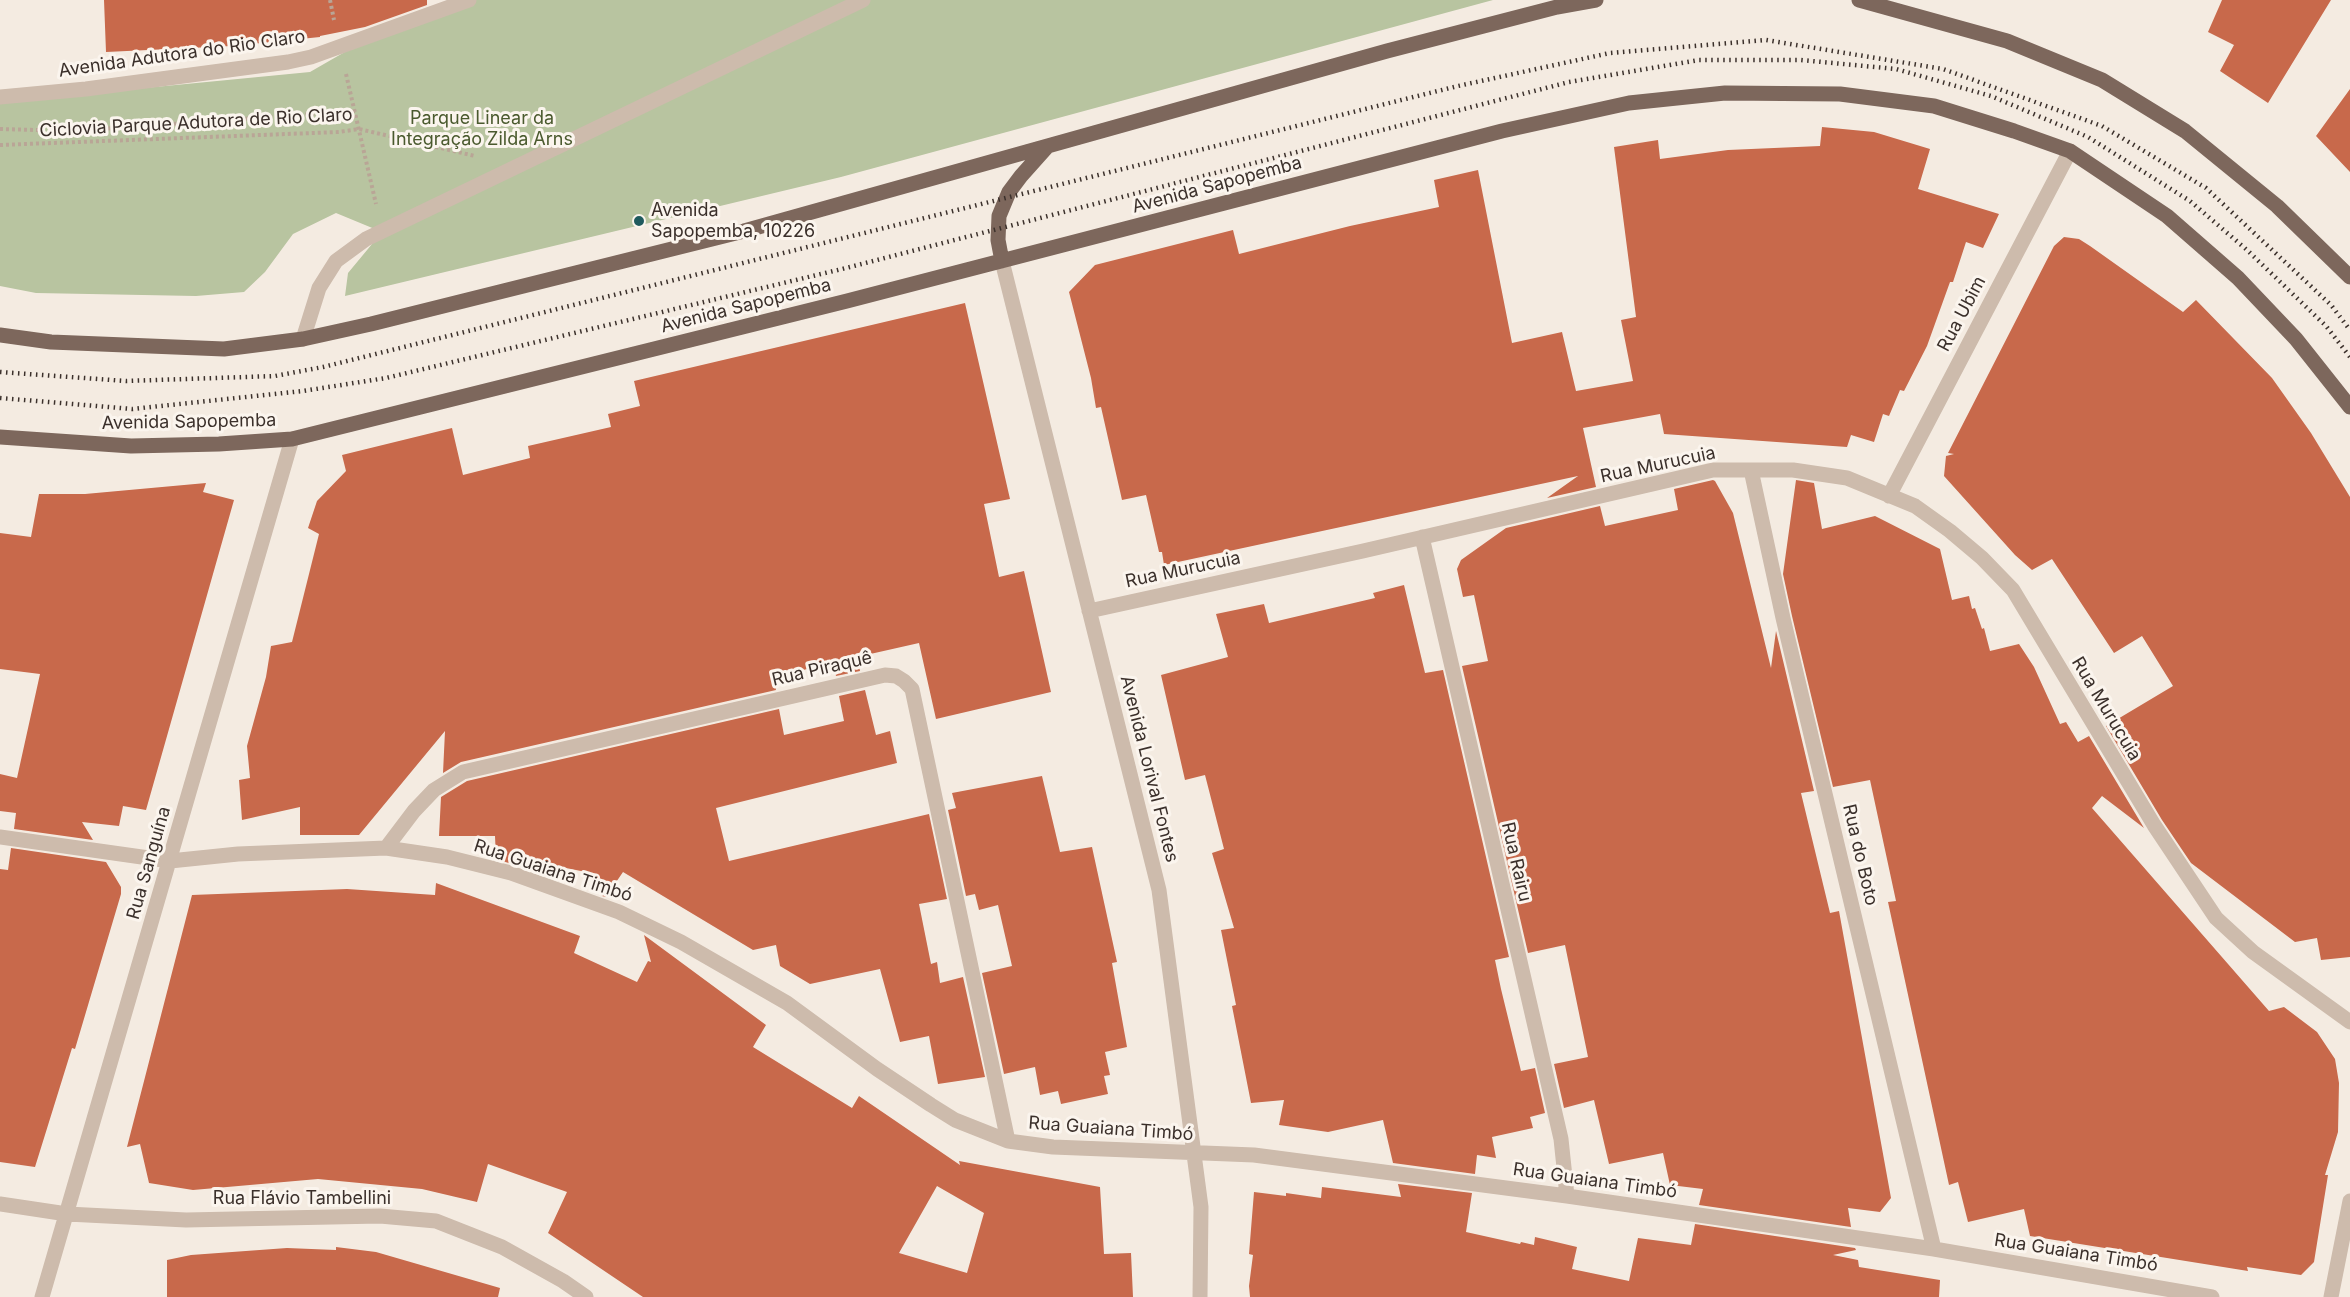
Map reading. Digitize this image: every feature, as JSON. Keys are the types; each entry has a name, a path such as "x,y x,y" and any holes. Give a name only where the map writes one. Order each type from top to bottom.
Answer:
{"main road":[{"path":"0,335 51,342 224,348 303,339 382,322 744,231 1388,51 1557,7 1596,0"},
{"path":"1859,0 2007,41 2102,80 2185,131 2277,206 2350,277"},
{"name":"Avenida Sapopemba","path":"0,437 131,446 219,444 292,439 1002,261 1502,131 1629,103 1725,93 1839,94 1934,106 2070,151 2167,216 2238,278 2296,339 2350,407"},
{"path":"1002,261 998,240 999,216 1009,192 1047,147"}],"street":[{"name":"Avenida Adutora do Rio Claro","path":"0,97 288,62 311,57 469,0"},
{"path":"303,339 319,288 336,261 366,240 863,0"},
{"name":"Rua Ubim","path":"1889,496 2070,151"},
{"name":"Avenida Lorival Fontes","path":"1002,261 1159,890 1201,1207 1200,1297"},
{"name":"Rua Sanguína","path":"42,1297 292,439"},
{"name":"Rua Murucuia","path":"1089,611 1713,470 1793,470 1847,478 1915,507 1950,531 1982,558 2013,590 2154,825 2216,918 2253,952 2350,1022"},
{"name":"Rua do Boto","path":"1751,470 1786,630 1934,1250"},
{"name":"Rua Rairu","path":"1422,537 1561,1139 1567,1196"},
{"name":"Rua Piraquê","path":"386,848 414,811 434,790 463,772 885,675 896,676 912,689 1008,1141"},
{"name":"Rua Guaiana Timbó","path":"0,837 170,861 238,854 386,848 447,857 511,873 620,912 681,942 787,1003 877,1069 956,1120 1008,1141 1053,1147 1254,1155 1567,1196 1934,1250 2212,1297"},
{"path":"2331,1297 2350,1201"},
{"name":"Rua Flávio Tambellini","path":"0,1204 67,1214 186,1220 380,1216 436,1221 502,1248 563,1281 586,1297"}],"path":[{"path":"339,45 382,232"},
{"path":"0,129 73,131 355,111"},
{"name":"Ciclovia Parque Adutora de Rio Claro","path":"0,145 339,132 359,129 479,157"}],"green space":[{"name":"Parque Linear da Integração Zilda Arns","path":"458,0 1493,0 841,177 345,296 348,273 382,232 336,213 293,234 265,272 244,292 196,296 36,293 0,286 0,102 310,72 376,34"}],"building":[{"path":"104,0 427,0 427,5 365,27 320,37 232,46 106,52"},
{"path":"2222,0 2331,0 2268,103 2220,71 2234,45 2208,32"},
{"path":"2350,89 2350,172 2316,136"},
{"path":"1822,127 1874,132 1930,149 1918,189 1999,214 1983,248 1966,242 1953,282 1950,282 1927,346 1904,391 1900,390 1889,416 1883,414 1874,442 1851,435 1847,447 1664,434 1660,414 1583,428 1596,487 1547,498 1578,476 1164,565 1146,495 1122,500 1101,407 1096,408 1091,378 1069,292 1095,265 1233,230 1239,254 1350,226 1439,207 1434,180 1478,170 1512,343 1562,332 1576,391 1633,381 1621,320 1636,317 1614,147 1658,140 1660,159 1728,150 1820,146"},
{"path":"2064,237 2079,239 2183,312 2196,300 2272,378 2311,433 2350,497 2350,957 2321,960 2317,938 2295,942 2191,863 2162,820 2106,726 2173,686 2142,636 2114,653 2052,559 2032,570 2015,555 1944,476 1946,456 1954,454 1948,453 2054,246"},
{"path":"965,303 1010,499 984,504 999,577 1024,571 1051,692 936,719 919,643 857,657 860,671 836,676 833,663 773,677 776,690 461,762 443,773 445,731 359,835 300,835 300,807 242,820 239,780 250,778 247,746 266,677 271,646 292,642 319,534 308,528 317,501 346,471 342,455 452,428 463,475 530,458 528,446 611,427 608,414 640,406 634,381"},
{"path":"1713,480 1733,513 1771,668 1776,631 1814,791 1801,793 1830,913 1839,911 1891,1198 1880,1212 1848,1208 1851,1227 1699,1205 1703,1189 1670,1185 1663,1153 1609,1164 1594,1100 1564,1108 1554,1064 1588,1057 1565,945 1528,953 1462,666 1488,661 1474,595 1463,597 1457,569 1461,560 1506,528 1600,506 1605,526 1678,510 1674,489"},
{"path":"1796,480 1814,483 1822,529 1875,516 1940,549 1952,600 1969,596 1972,609 1975,608 1982,629 1984,628 1990,651 2019,644 2034,667 2060,724 2066,722 2078,742 2089,736 2144,828 2102,796 2092,808 2269,1011 2284,1007 2317,1032 2335,1059 2339,1083 2338,1132 2325,1175 2328,1175 2314,1262 2301,1275 2247,1267 2248,1271 2030,1236 2024,1209 1968,1222 1958,1182 1949,1185 1888,902 1896,901 1870,780 1833,787 1792,616 1783,574"},
{"path":"206,483 203,492 234,500 146,810 123,806 119,826 82,822 93,840 14,829 16,813 0,811 0,774 17,778 40,674 0,669 0,533 31,537 39,494 85,494"},
{"path":"1404,585 1425,673 1443,670 1509,957 1495,960 1501,989 1521,1071 1535,1068 1545,1113 1530,1117 1533,1128 1492,1137 1496,1158 1477,1155 1475,1174 1393,1163 1383,1120 1328,1132 1279,1125 1284,1100 1251,1103 1232,1006 1236,1005 1221,930 1234,928 1212,853 1224,849 1205,775 1185,780 1161,675 1228,657 1216,614 1264,604 1269,623 1375,598 1373,593"},
{"path":"865,690 876,735 890,731 897,763 716,808 729,861 929,814 947,899 919,904 931,964 937,962 940,983 963,977 985,1077 938,1084 929,1036 900,1042 880,969 810,984 780,966 776,945 753,950 623,872 606,897 602,896 596,874 561,867 531,870 496,859 495,836 439,836 441,797 467,781 779,709 784,735 844,721 839,696"},
{"path":"1042,776 1060,852 1092,847 1117,962 1112,963 1127,1047 1105,1052 1110,1075 1104,1076 1108,1094 1061,1104 1058,1091 1040,1095 1035,1067 1004,1074 982,973 1012,966 998,905 979,910 975,894 966,896 948,810 956,808 952,793"},
{"path":"11,848 106,862 121,887 121,894 75,1049 72,1048 35,1167 0,1162 0,869 8,870"},
{"path":"436,883 580,936 574,953 637,982 648,961 651,962 644,935 766,1025 753,1047 852,1108 859,1096 960,1165 959,1161 1100,1187 1104,1254 1131,1253 1133,1297 643,1297 548,1233 567,1192 488,1164 477,1202 422,1189 318,1179 193,1190 149,1183 140,1144 127,1147 192,895 347,889 435,895","holes":["937,1186 984,1213 967,1273 899,1253"]},
{"path":"1398,1184 1472,1193 1466,1232 1520,1244 1521,1242 1534,1245 1535,1237 1577,1247 1572,1269 1629,1281 1638,1238 1691,1245 1695,1224 1855,1248 1856,1250 1833,1255 1858,1260 1859,1267 1940,1280 1939,1297 1250,1297 1253,1255 1249,1254 1254,1192 1286,1196 1286,1193 1321,1198 1322,1187 1401,1197"},
{"path":"336,1247 376,1252 500,1288 498,1297 167,1297 167,1260 191,1255 287,1248 336,1250"}],"railway":[{"path":"0,372 126,381 275,376 323,367 1458,86 1610,53 1766,40 1943,69 2102,126 2206,188 2331,305 2350,330"},
{"path":"0,398 132,409 303,391 386,378 842,269 1569,82 1699,60 1801,60 1896,69 1991,96 2088,137 2190,201 2247,250 2326,326 2350,357"}],"place":[{"name":"Avenida Sapopemba, 10226","path":"639,221"}]}
